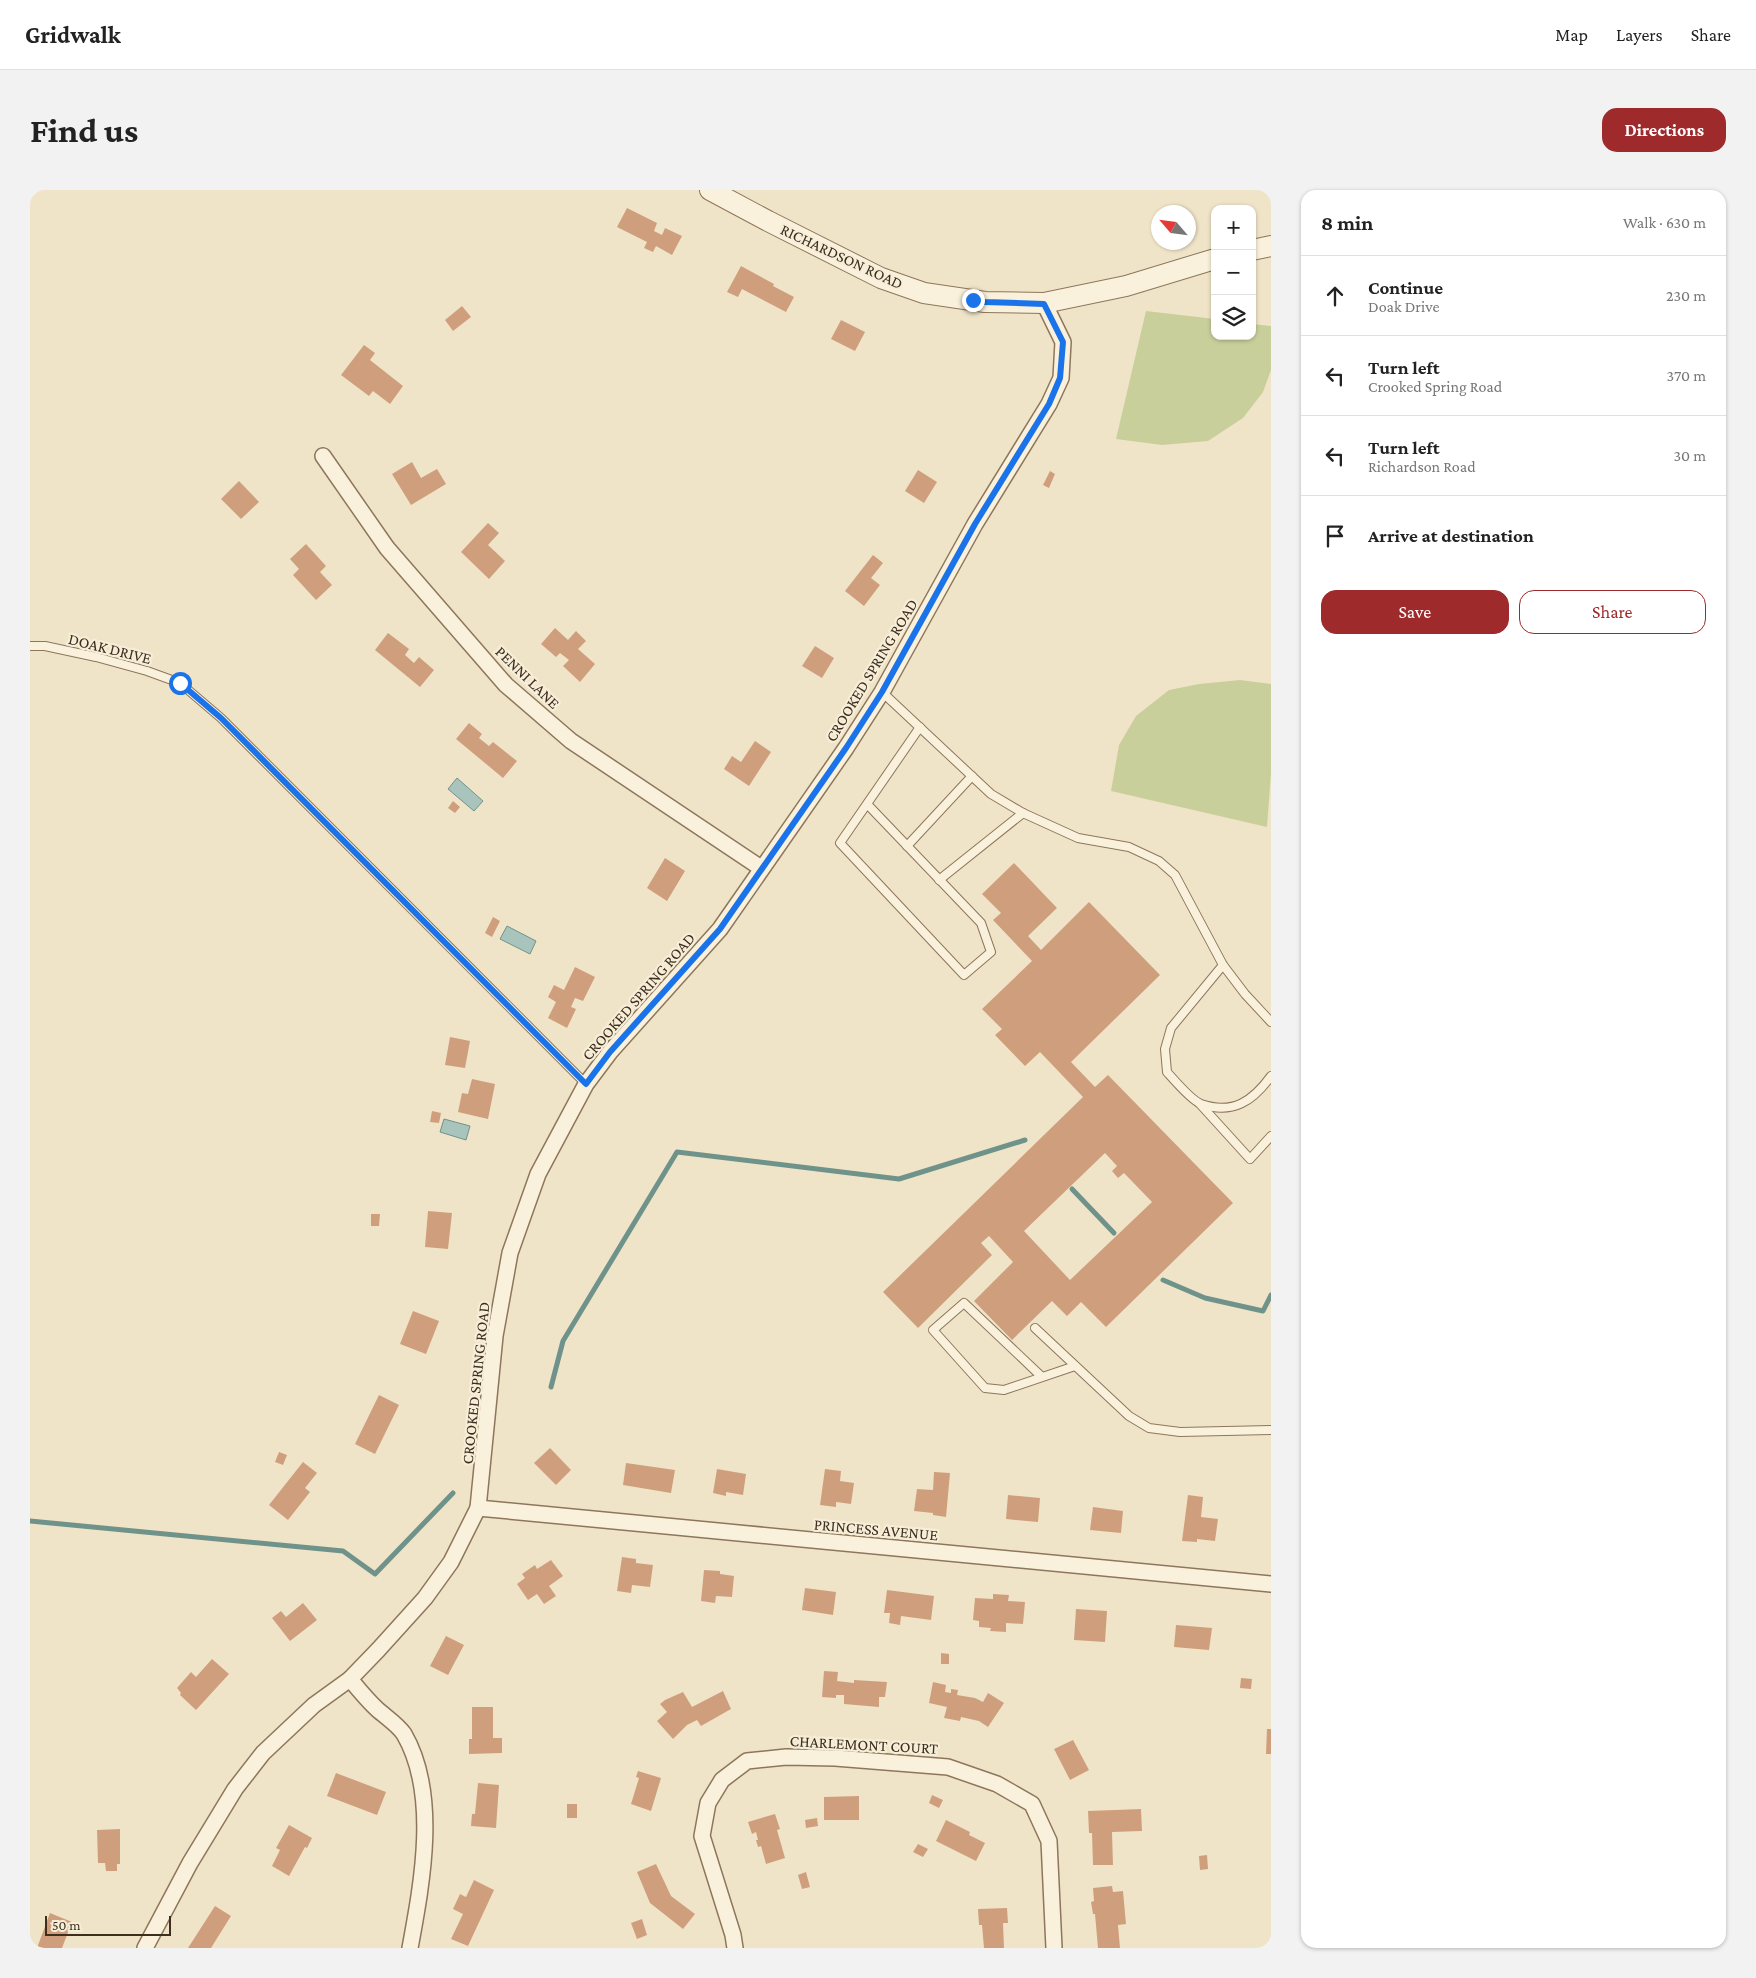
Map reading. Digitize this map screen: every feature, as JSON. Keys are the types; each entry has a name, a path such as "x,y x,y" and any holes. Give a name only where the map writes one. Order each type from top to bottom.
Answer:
{"street":[{"name":"RICHARDSON ROAD","path":"710,190 881,278 924,293 985,302 1044,304 1126,286 1211,260"},
{"path":"1256,249 1271,246"},
{"name":"CROOKED SPRING ROAD","path":"145,1948 190,1863 235,1788 263,1753 314,1705 350,1679 378,1650 425,1598 452,1562 478,1508 495,1336 510,1253 538,1174 586,1084 610,1052 720,929 846,748 882,692 975,524 1049,404 1060,378 1063,342 1044,304"},
{"name":"PENNI LANE","path":"323,456 387,548 506,685 571,741 761,868"},
{"name":"PRINCESS AVENUE","path":"478,1508 1271,1584"},
{"path":"350,1679 376,1709 403,1732 419,1768 425,1824 420,1896 410,1948"},
{"name":"CHARLEMONT COURT","path":"735,1948 733,1935 702,1836 708,1803 722,1780 747,1760 786,1757 835,1758 948,1766 997,1784 1032,1804 1049,1841 1054,1948"}],"lane":[{"name":"DOAK DRIVE","path":"30,646 45,646 96,657 147,671 180,683 221,718 586,1084"},
{"path":"882,692 991,794 1023,813 1078,838 1129,847 1159,861 1175,875 1223,965 1245,994 1271,1022"},
{"path":"867,804 981,923 990,952 964,975 840,843 920,727"},
{"path":"907,846 972,776"},
{"path":"939,880 1023,813"},
{"path":"1223,965 1171,1028 1165,1049 1167,1072 1200,1104 1250,1159 1271,1136"},
{"path":"1200,1104 1230,1109 1248,1100 1262,1089 1271,1076"},
{"path":"1042,1377 964,1303 933,1330 985,1388 1004,1390 1075,1366"},
{"path":"1035,1328 1129,1416 1149,1428 1180,1432 1271,1430"}],"green space":[{"path":"1146,311 1211,319 1211,340 1256,340 1256,324 1271,326 1271,370 1263,392 1243,418 1208,441 1162,445 1116,439"},
{"path":"1240,680 1271,684 1271,773 1267,827 1111,791 1119,745 1136,716 1169,690 1199,684"}],"water":[{"path":"457,778 483,801 474,811 448,789"},
{"path":"507,926 536,941 530,954 500,939"},
{"path":"444,1119 470,1126 466,1140 440,1132"}],"building":[{"path":"627,208 657,223 654,231 662,235 665,228 682,236 672,255 656,246 653,252 644,248 647,242 617,227"},
{"path":"741,266 794,297 786,312 742,289 738,297 727,292"},
{"path":"462,306 471,317 453,331 445,320"},
{"path":"841,320 865,332 855,351 831,339"},
{"path":"364,345 375,353 370,360 403,386 390,404 373,391 369,396 341,375"},
{"path":"412,462 421,478 437,469 446,484 411,505 392,474"},
{"path":"918,470 937,482 924,503 905,491"},
{"path":"1050,471 1055,474 1049,488 1043,485"},
{"path":"239,481 259,502 241,519 221,499"},
{"path":"488,523 499,533 488,545 505,561 489,579 461,552"},
{"path":"306,544 326,566 320,572 332,585 316,600 293,575 299,569 290,559"},
{"path":"873,555 883,563 871,578 880,585 864,606 845,591"},
{"path":"555,628 568,640 576,631 586,641 578,649 595,664 580,682 563,666 569,660 560,653 556,657 541,644"},
{"path":"388,633 409,649 405,655 414,663 419,657 434,670 420,687 375,650"},
{"path":"815,646 834,658 822,678 802,666"},
{"path":"469,723 482,734 479,738 489,746 493,742 517,761 503,778 456,739"},
{"path":"755,741 771,752 749,786 724,769 732,756 741,762"},
{"path":"453,801 460,807 455,813 448,808"},
{"path":"665,858 685,871 667,901 647,888"},
{"path":"1014,863 1057,908 1028,936 1041,950 1089,902 1160,975 1071,1062 1095,1087 1108,1075 1233,1203 1106,1327 1081,1302 1067,1316 1052,1301 1012,1340 974,1301 1013,1262 989,1236 981,1243 992,1255 918,1328 883,1292 1083,1097 1040,1052 1025,1066 995,1035 1002,1029 982,1009 1032,961 993,920 1001,913 982,894","holes":["1105,1153 1117,1166 1112,1171 1118,1178 1124,1173 1152,1202 1070,1280 1024,1231"]},
{"path":"493,917 500,921 492,937 485,933"},
{"path":"575,967 595,977 583,1001 575,998 571,1007 576,1009 567,1028 548,1018 556,1002 548,997 554,985 564,990"},
{"path":"450,1037 470,1041 465,1068 445,1065"},
{"path":"472,1079 495,1084 488,1119 458,1112 462,1093 468,1094"},
{"path":"432,1111 441,1113 439,1123 430,1122"},
{"path":"428,1211 452,1213 448,1249 425,1247"},
{"path":"371,1214 380,1214 379,1226 371,1226"},
{"path":"413,1311 439,1321 426,1354 400,1344"},
{"path":"379,1395 399,1405 375,1454 355,1444"},
{"path":"550,1448 571,1470 556,1485 534,1463"},
{"path":"279,1452 287,1455 283,1465 275,1462"},
{"path":"303,1462 317,1473 305,1488 310,1492 288,1520 269,1505"},
{"path":"626,1463 675,1470 671,1493 623,1485"},
{"path":"717,1469 746,1474 743,1495 726,1492 726,1496 713,1493"},
{"path":"825,1469 841,1471 840,1481 854,1483 851,1504 836,1502 836,1507 820,1505"},
{"path":"934,1472 950,1473 946,1517 933,1515 933,1513 914,1511 917,1489 933,1490"},
{"path":"1008,1495 1040,1498 1038,1522 1006,1519"},
{"path":"1188,1495 1203,1497 1201,1517 1218,1519 1215,1541 1197,1539 1197,1542 1182,1541"},
{"path":"1093,1507 1123,1511 1121,1533 1090,1530"},
{"path":"622,1557 636,1559 636,1563 653,1565 650,1587 632,1585 631,1593 617,1591"},
{"path":"551,1560 563,1576 549,1586 556,1596 544,1604 537,1594 528,1600 517,1584 525,1578 522,1574 535,1565 537,1569"},
{"path":"704,1570 720,1571 720,1574 734,1576 732,1597 716,1596 715,1603 701,1601"},
{"path":"805,1588 836,1592 833,1615 802,1610"},
{"path":"887,1590 934,1596 931,1620 901,1616 900,1625 889,1623 890,1613 884,1613"},
{"path":"993,1594 1009,1595 1008,1601 1025,1602 1023,1624 1006,1623 1006,1632 990,1631 991,1628 979,1627 979,1621 973,1620 975,1598 993,1599"},
{"path":"303,1603 317,1620 290,1641 272,1618 281,1611 286,1617"},
{"path":"1076,1609 1107,1611 1105,1642 1074,1640"},
{"path":"1176,1625 1212,1628 1209,1650 1174,1647"},
{"path":"446,1636 464,1645 448,1675 430,1666"},
{"path":"941,1653 949,1654 949,1664 941,1664"},
{"path":"212,1659 229,1674 196,1710 180,1695 181,1693 177,1688 191,1672 196,1677"},
{"path":"824,1671 838,1672 837,1681 854,1683 854,1680 887,1682 885,1697 879,1697 879,1707 844,1704 844,1695 836,1695 836,1698 822,1697"},
{"path":"1241,1678 1252,1679 1251,1689 1240,1688"},
{"path":"933,1682 946,1685 945,1692 951,1693 951,1689 958,1690 957,1695 975,1698 983,1702 988,1693 1004,1703 988,1727 979,1721 961,1717 960,1721 944,1718 947,1707 929,1703"},
{"path":"723,1691 731,1709 701,1726 697,1720 687,1725 673,1739 657,1721 667,1712 660,1704 665,1700 683,1692 692,1707"},
{"path":"472,1707 493,1707 493,1738 502,1738 502,1753 469,1754 469,1739 472,1739"},
{"path":"1267,1729 1271,1729 1271,1754 1266,1754"},
{"path":"1073,1740 1089,1770 1070,1780 1054,1749"},
{"path":"638,1771 661,1778 651,1811 631,1804 639,1778 636,1777"},
{"path":"336,1773 386,1792 377,1815 327,1796"},
{"path":"478,1783 499,1785 496,1828 471,1826 472,1814 475,1814"},
{"path":"932,1795 943,1800 939,1808 929,1803"},
{"path":"859,1796 859,1820 824,1820 824,1797"},
{"path":"567,1804 577,1804 577,1818 567,1818"},
{"path":"1141,1809 1142,1831 1112,1832 1113,1865 1093,1865 1092,1833 1089,1833 1088,1811"},
{"path":"775,1814 780,1829 777,1830 785,1858 766,1864 761,1846 758,1847 756,1832 752,1834 748,1822"},
{"path":"817,1818 818,1826 806,1828 805,1820"},
{"path":"946,1820 970,1832 969,1835 985,1843 976,1861 936,1841"},
{"path":"289,1825 312,1838 289,1876 272,1866 280,1850 276,1848"},
{"path":"120,1829 120,1864 117,1864 117,1871 106,1871 105,1863 98,1863 97,1830"},
{"path":"918,1844 928,1849 923,1857 913,1852"},
{"path":"1207,1855 1208,1869 1200,1870 1199,1856"},
{"path":"656,1864 671,1896 695,1914 683,1929 650,1903 637,1872"},
{"path":"806,1872 810,1887 802,1889 798,1875"},
{"path":"474,1880 494,1890 468,1946 451,1939 463,1914 453,1909 460,1894 466,1897"},
{"path":"1112,1886 1113,1892 1123,1891 1126,1924 1118,1925 1120,1948 1098,1948 1095,1914 1093,1914 1091,1902 1094,1901 1093,1888"},
{"path":"215,1906 231,1916 211,1948 188,1948"},
{"path":"1007,1908 1008,1923 1003,1923 1004,1948 984,1948 982,1925 979,1925 978,1909"},
{"path":"50,1913 72,1922 62,1948 37,1948"},
{"path":"642,1919 647,1935 637,1939 631,1923"}],"waterway":[{"path":"551,1387 563,1341 677,1152 899,1179 1025,1140"},
{"path":"1072,1189 1114,1233"},
{"path":"1163,1280 1205,1298 1263,1311 1271,1295"},
{"path":"30,1521 343,1551 375,1574 453,1493"}],"route":[{"path":"180,683 221,718 586,1084 610,1052 720,929 846,748 882,692 975,524 1049,404 1060,378 1063,342 1044,304 973,300"}]}
